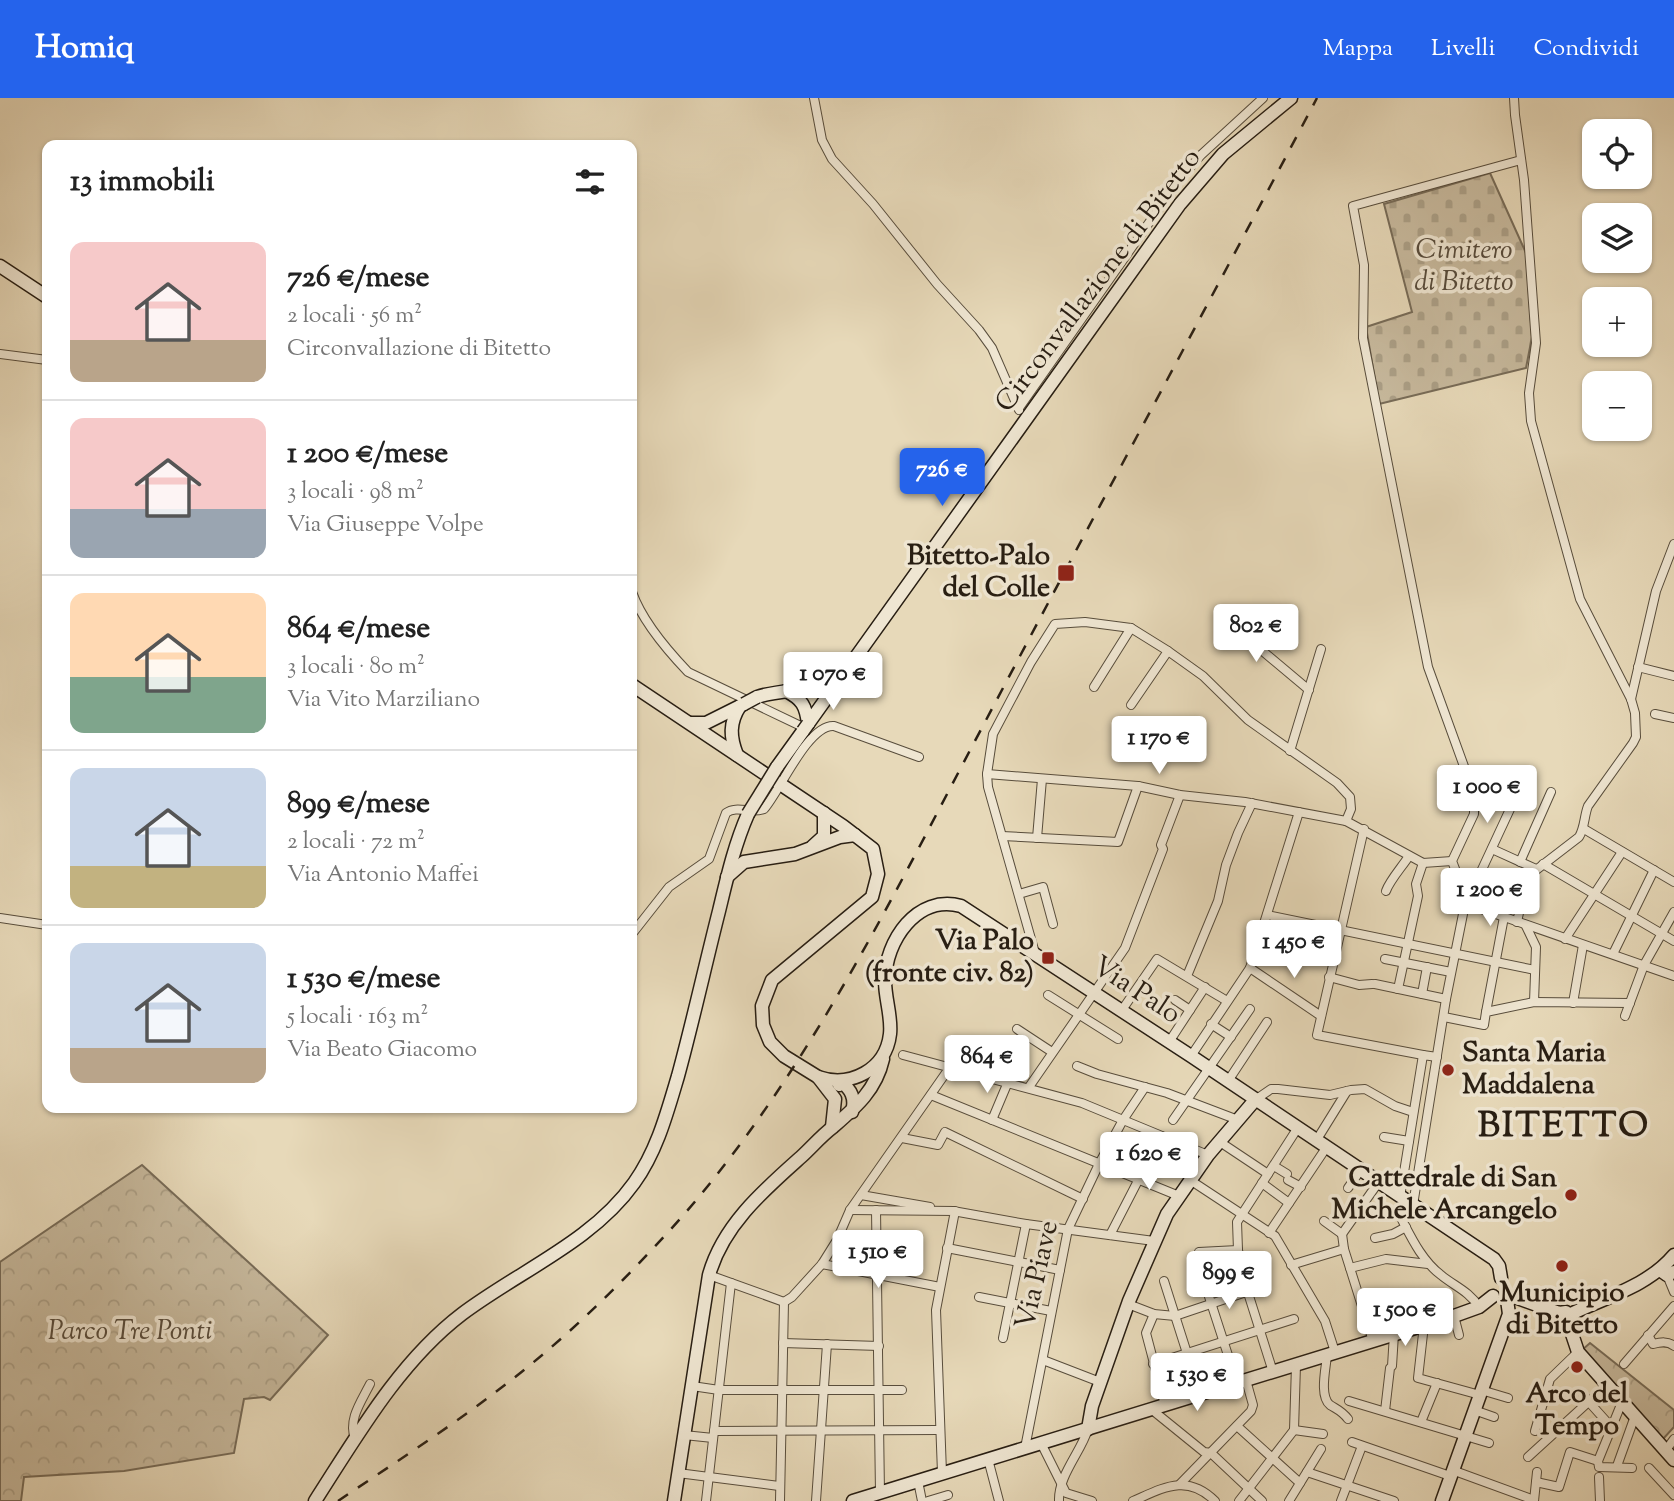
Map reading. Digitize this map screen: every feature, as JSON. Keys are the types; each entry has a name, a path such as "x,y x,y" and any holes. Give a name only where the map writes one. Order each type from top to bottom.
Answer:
{"main road":[{"name":"Circonvallazione di Bitetto","path":"315,1501 355,1439 414,1358 436,1335 499,1288 581,1235 618,1203 635,1182 655,1146 669,1105 694,1016 727,877 748,814 777,768 809,730 840,679 1189,192 1223,154 1291,98"},
{"path":"0,266 42,294"},
{"path":"705,729 757,697 820,687 840,679"},
{"path":"637,688 690,723 705,729 737,755 824,813 841,832"},
{"path":"786,691 801,699 804,704 809,730"},
{"path":"737,755 731,733 739,709"},
{"path":"824,813 824,836"},
{"path":"740,832 745,849 750,854 765,858"},
{"path":"727,877 744,862 808,850 841,832"},
{"path":"808,850 824,836 841,832 855,835 867,842 876,857 877,882 872,897 772,980 762,1006 763,1025 770,1042 784,1056 818,1077 835,1099"},
{"name":"Via Palo","path":"674,1501 709,1275 716,1255 737,1220 832,1127 852,1112 874,1084 890,1035 885,980 887,966 898,935 915,914 926,907 950,903 971,910 1494,1259 1500,1266 1502,1278"},
{"path":"840,1081 869,1071 885,1052"},
{"path":"818,1077 840,1081 849,1087 853,1096 852,1112"},
{"path":"832,1127 840,1081"},
{"path":"1088,1429 1100,1382 1154,1241 1190,1180 1255,1100"},
{"path":"1442,1501 1509,1314 1509,1298 1514,1291 1511,1282 1502,1278 1495,1280 1491,1285 1493,1296 1500,1301 1509,1298 1564,1317 1667,1272 1674,1255"},
{"path":"853,1501 877,1496 988,1459 1454,1316 1479,1307 1493,1296"},
{"path":"1564,1317 1569,1342 1635,1416 1671,1450"}],"street":[{"path":"814,98 826,150 992,348 1023,423"},
{"path":"1018,408 1179,180 1228,128 1263,98"},
{"path":"1514,98 1536,343 1529,393 1531,421 1580,599 1636,713 1636,737 1588,806 1584,830 1579,837 1527,877 1522,924 1536,947 1534,1002"},
{"path":"1479,1307 1467,1292 1428,1264 1400,1216 1406,1201 1437,1057 1464,903 1452,861 1475,814 1474,794 1428,667 1363,338 1364,265 1353,206 1521,160"},
{"path":"0,354 42,359"},
{"path":"1631,699 1656,592 1674,544"},
{"path":"637,603 675,658 688,671 809,730 834,726 919,757"},
{"path":"1222,617 1309,690"},
{"path":"1035,953 987,774 993,734 1031,662 1055,624 1085,622 1130,628 1168,651 1203,676 1248,720 1336,783 1350,797 1351,809 1346,821"},
{"path":"1094,687 1130,628"},
{"path":"1290,751 1321,649"},
{"path":"1131,705 1168,651"},
{"path":"1638,667 1674,676"},
{"path":"1655,714 1674,718"},
{"path":"637,927 668,887 709,859 726,813 736,809 756,812 764,809 781,784 809,730"},
{"path":"987,774 1138,786 1180,795 1252,803 1346,821 1423,863 1452,861"},
{"path":"1037,838 1042,779"},
{"path":"1460,882 1478,877 1524,779"},
{"path":"1471,786 1490,781 1518,792"},
{"path":"1002,836 1118,842 1138,786"},
{"path":"1520,862 1551,792"},
{"path":"1029,1087 1125,948 1164,849 1161,845 1180,795"},
{"path":"1187,976 1218,901 1226,865 1252,803"},
{"path":"1191,1056 1250,968 1299,812"},
{"path":"1364,829 1317,1035 1437,1057"},
{"path":"1584,830 1674,882"},
{"path":"1492,849 1520,862 1539,866 1674,941"},
{"path":"1566,939 1622,852"},
{"path":"1386,891 1409,856"},
{"path":"1398,989 1418,896 1416,884 1423,863"},
{"path":"1613,954 1654,870"},
{"path":"1019,894 1043,887 1053,924"},
{"path":"1464,903 1674,976"},
{"path":"1625,1016 1644,965 1674,912"},
{"path":"1267,915 1535,970"},
{"path":"1444,1017 1483,1025 1504,917"},
{"path":"0,918 42,924"},
{"path":"1573,1003 1583,945"},
{"path":"1122,1010 1157,959 1227,1001"},
{"path":"1385,959 1451,972"},
{"path":"1422,994 1427,967"},
{"path":"1250,968 1321,1016"},
{"path":"1329,977 1359,985 1373,984 1446,999"},
{"path":"1169,1042 1205,987"},
{"path":"1048,995 1118,1039"},
{"path":"1175,1000 1190,1010"},
{"path":"1486,1012 1534,1002 1630,1003"},
{"path":"1173,1120 1250,1009"},
{"path":"1228,1081 1266,1022"},
{"path":"1211,1024 1231,1037"},
{"path":"1017,1029 1052,1052"},
{"path":"903,1055 1082,1103 1208,1155"},
{"path":"1406,1201 1409,1141 1423,1055"},
{"path":"1077,1066 1187,1100 1238,1120"},
{"path":"784,1302 792,1297 822,1264 837,1240 850,1210 950,1067"},
{"path":"992,1120 1008,1082"},
{"name":"Via Piave","path":"1025,1448 1068,1229 1123,1120 1145,1087"},
{"path":"1255,1100 1271,1089 1331,1095 1365,1089 1395,1106 1413,1112"},
{"path":"1269,1233 1301,1187 1347,1091"},
{"path":"931,1095 1179,1196"},
{"path":"1273,1371 1248,1292 1236,1228 1241,1214 1297,1129"},
{"path":"902,1138 938,1145 945,1132 1083,1199"},
{"path":"1110,1235 1161,1136"},
{"path":"1384,1137 1409,1141"},
{"path":"1220,1142 1268,1174"},
{"path":"1274,1166 1301,1187"},
{"path":"1348,1188 1360,1171"},
{"path":"1190,1180 1275,1236 1325,1321 1331,1354 1324,1395 1328,1404 1341,1410 1348,1419"},
{"path":"1262,1183 1289,1203"},
{"path":"1342,1234 1378,1183"},
{"path":"861,1195 1026,1224 1154,1241"},
{"path":"850,1210 955,1211"},
{"path":"876,1210 881,1432 877,1496"},
{"path":"942,1474 936,1310 955,1211"},
{"path":"1324,1221 1342,1234 1373,1340"},
{"path":"1003,1338 1026,1224"},
{"path":"1375,1238 1393,1234 1406,1227"},
{"path":"947,1248 1060,1270"},
{"path":"1291,1265 1345,1249"},
{"path":"1180,1484 1251,1411 1253,1405 1224,1341 1203,1278 1199,1252 1238,1250"},
{"path":"1350,1268 1386,1259 1428,1264"},
{"path":"822,1264 940,1287"},
{"path":"1667,1272 1674,1292"},
{"path":"709,1275 784,1302"},
{"path":"1164,1281 1200,1394"},
{"path":"706,1501 731,1283"},
{"path":"1128,1304 1154,1314 1175,1316 1264,1286"},
{"path":"979,1297 1051,1311"},
{"path":"780,1501 784,1302"},
{"path":"1624,1364 1674,1306"},
{"path":"1154,1314 1146,1330 1165,1405"},
{"path":"1454,1316 1459,1335"},
{"path":"1153,1364 1294,1319"},
{"path":"1424,1325 1418,1378 1508,1398"},
{"path":"1385,1411 1394,1334"},
{"path":"1648,1335 1653,1344 1661,1342 1674,1346"},
{"path":"783,1343 879,1346"},
{"path":"816,1501 827,1344"},
{"path":"1535,1431 1550,1379 1578,1352"},
{"path":"1043,1360 1100,1382"},
{"path":"1240,1501 1294,1430 1296,1365"},
{"path":"1550,1379 1558,1389"},
{"path":"1421,1422 1437,1383"},
{"path":"355,1439 352,1429 354,1416 370,1384"},
{"path":"1528,1457 1607,1385"},
{"path":"692,1386 719,1390 902,1390"},
{"path":"1349,1401 1489,1443"},
{"path":"1588,1401 1609,1425"},
{"path":"1599,1464 1609,1425 1622,1402"},
{"path":"1151,1409 1204,1452 1211,1453 1262,1501"},
{"path":"1474,1410 1494,1417"},
{"path":"1617,1466 1635,1416"},
{"path":"1237,1426 1300,1483"},
{"path":"1059,1501 1061,1486 1088,1429"},
{"path":"684,1435 939,1430"},
{"path":"1294,1430 1323,1434"},
{"path":"1352,1442 1534,1500 1537,1472"},
{"path":"1041,1443 1066,1493 1092,1501"},
{"path":"1341,1501 1362,1446"},
{"path":"1289,1501 1321,1449"},
{"path":"1536,1482 1559,1487 1570,1452 1599,1464 1632,1468"},
{"path":"988,1459 999,1501"},
{"path":"1649,1468 1674,1495"},
{"path":"1307,1472 1394,1501"},
{"path":"678,1473 779,1486"},
{"path":"1599,1477 1601,1501"},
{"path":"918,1481 922,1501"},
{"path":"1133,1501 1171,1484 1193,1488 1215,1501"},
{"path":"928,1501 948,1495"}],"green space":[{"name":"Cimitero di Bitetto","path":"1490,173 1526,253 1532,337 1526,368 1379,404 1366,327 1412,312 1384,204"},
{"name":"Parco Tre Ponti","path":"142,1165 328,1335 270,1400 264,1397 244,1399 234,1453 124,1471 24,1477 21,1501 0,1501 0,1262"},
{"path":"1590,1343 1674,1410 1674,1427 1663,1439 1582,1350"}],"railway":[{"path":"338,1501 489,1397 577,1324 680,1219 769,1103 809,1042 883,916 1317,98"}],"place":[{"name":"Bitetto-Palo del Colle","path":"1066,573"},
{"name":"Via Palo (fronte civ. 82)","path":"1048,958"},
{"name":"Santa Maria Maddalena","path":"1448,1070"},
{"name":"Cattedrale di San Michele Arcangelo","path":"1571,1195"},
{"name":"Municipio di Bitetto","path":"1562,1266"},
{"name":"Arco del Tempo","path":"1577,1367"}],"district":[{"name":"BITETTO","path":"1564,1127"}]}
